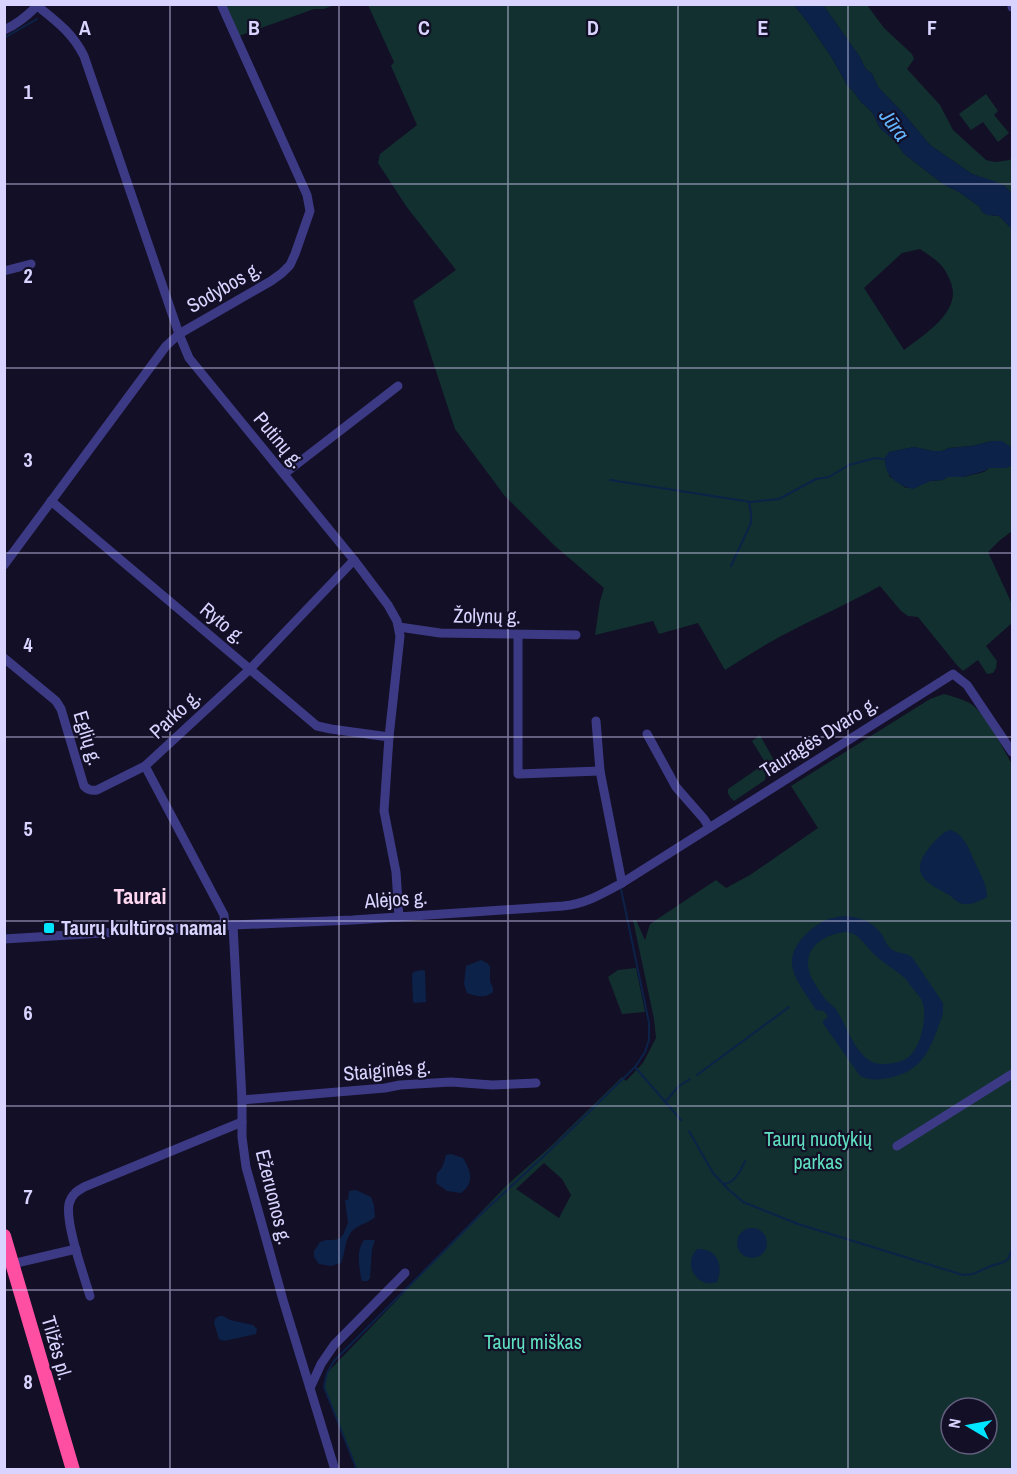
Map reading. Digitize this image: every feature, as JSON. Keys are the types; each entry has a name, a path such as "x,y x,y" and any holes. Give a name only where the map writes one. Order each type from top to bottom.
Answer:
{"highway":[{"name":"Tilžės pl.","path":"4,1236 72,1470"}],"street":[{"name":"Sodybos g.","path":"4,565 166,346 179,334 258,290 282,273 290,265 295,254 310,211 307,195 221,4"},
{"name":"Putinų g.","path":"36,5 70,33 84,56 185,351 196,368 354,560 394,613 399,627"},
{"path":"4,30 15,26 28,16 36,5"},
{"path":"4,271 31,264"},
{"path":"284,474 398,386"},
{"name":"Ryto g.","path":"51,501 317,726 389,737"},
{"name":"Parko g.","path":"229,925 145,766 250,669 354,560"},
{"path":"399,627 384,811 396,872 399,916"},
{"name":"Žolynų g.","path":"399,627 440,633 576,635"},
{"path":"518,634 518,774 600,771"},
{"name":"Eglių g.","path":"4,658 56,701 61,709 84,786 87,789 97,790 145,766"},
{"name":"Tauragės Dvaro g.","path":"622,883 953,674 968,685 1012,752"},
{"path":"596,721 600,771 622,883"},
{"path":"647,734 676,787 709,827"},
{"name":"Alėjos g.","path":"4,939 574,905 592,899 622,883"},
{"name":"Ežeruonos g.","path":"229,925 242,1101 243,1153 335,1470"},
{"path":"897,1146 1012,1074"},
{"name":"Staiginės g.","path":"242,1101 400,1085 451,1082 492,1085 536,1083"},
{"path":"90,1296 71,1231 68,1206 75,1193 84,1187 242,1122"},
{"path":"12,1264 76,1249"},
{"path":"310,1388 333,1345 405,1273"}],"green space":[{"path":"222,5 334,5 324,9 314,9 236,37"},
{"path":"368,5 794,5 832,58 847,85 872,112 880,128 897,143 903,153 943,184 980,207 982,212 999,216 1012,229 1012,448 1002,442 993,441 942,451 914,447 889,452 889,476 906,488 943,480 947,477 963,477 984,472 989,468 1006,468 1012,465 1012,531 988,552 1011,602 1012,623 986,646 997,661 993,673 987,674 978,660 963,671 918,617 908,616 901,611 880,586 781,636 725,670 698,623 659,634 653,621 595,635 604,588 555,546 504,495 455,429 413,301 456,270 406,206 378,163 380,154 417,125 391,66 394,62","holes":["920,249 945,270 953,294 951,304 939,322 904,350 864,288 902,253"]},
{"path":"823,5 867,5 884,28 912,54 914,59 907,69 940,105 953,130 986,160 995,162 1010,160 1012,157 1012,194 1005,186 972,174 930,145 878,87 872,74 865,68 860,57"},
{"path":"986,94 998,111 994,115 1009,133 998,142 983,122 971,130 959,114"},
{"name":"Taurų nuotykių parkas","path":"944,694 962,699 977,709 999,740 1012,764 1012,1469 357,1469 324,1387 327,1373 507,1185 622,1077 626,1081 643,1063 656,1038 633,920 636,920 645,940 650,924 716,880 726,888 750,875 818,828 791,786 930,699","holes":["544,1163 562,1179 571,1195 559,1218 516,1189"]},
{"path":"760,735 776,764 766,772 765,780 734,801 728,794 728,789 765,762 752,741"},
{"path":"636,968 645,1012 622,1014 608,977 618,970"}],"water":[{"name":"Jūra","path":"794,5 823,5 860,57 865,68 872,74 878,87 930,145 972,174 1005,186 1012,194 1012,229 999,216 982,212 980,207 943,184 903,153 897,143 880,128 872,112 847,85 832,58"},
{"path":"1002,441 1012,448 1012,465 1006,468 989,468 963,477 947,477 943,480 930,481 913,489 896,482 886,469 885,457 889,452 914,447 942,451"},
{"path":"950,830 965,842 984,882 987,897 974,903 959,902 927,882 920,871 923,857 929,848 941,835"},
{"path":"844,916 868,922 879,931 892,950 912,957 943,1003 942,1017 925,1055 913,1068 893,1077 868,1079 860,1076 822,1022 828,1017 824,1011 816,1010 800,986 793,970 795,948 804,936 822,922","holes":["846,932 857,936 877,957 906,979 922,1001 924,1007 922,1032 916,1048 906,1059 880,1064 865,1057 836,1009 824,997 811,977 808,959 815,945 829,936"]},
{"path":"481,960 490,966 493,992 477,996 467,993 464,984 466,966"},
{"path":"425,971 426,1002 414,1003 412,975 413,972"},
{"path":"451,1154 463,1158 470,1172 470,1181 461,1193 447,1191 436,1183 437,1173 446,1155"},
{"path":"356,1190 371,1197 375,1217 350,1234 341,1263 331,1266 319,1264 314,1257 314,1251 320,1242 339,1239 343,1235 348,1223 345,1200 348,1200 349,1191"},
{"path":"752,1228 758,1229 766,1237 766,1249 758,1257 752,1258 746,1257 738,1249 737,1243 738,1237 746,1229"},
{"path":"364,1240 375,1240 368,1281 362,1281 359,1263 359,1253"},
{"path":"697,1249 710,1251 717,1259 720,1270 717,1282 703,1282 694,1274 691,1261"},
{"path":"219,1316 253,1325 257,1329 256,1334 224,1341 219,1339 214,1323"}],"waterway":[{"path":"4,38 37,19"},
{"path":"610,480 751,502 779,499 816,479 829,477 849,465 875,458 884,459"},
{"path":"731,566 751,523 749,502"},
{"path":"357,1470 324,1387 327,1373 334,1361 479,1216 635,1067 645,1052 649,1040 649,1023 621,889"},
{"path":"697,1075 789,1007"},
{"path":"635,1067 681,1120"},
{"path":"666,1101 679,1086 690,1079"},
{"path":"689,1131 713,1173 743,1202 798,1224 963,1275 973,1274 1004,1262 1012,1250"},
{"path":"724,1184 734,1179 745,1161"}],"place":[{"name":"Taurų kultūros namai","path":"49,928"}],"district":[{"name":"Taurai","path":"140,896"}],"park label":[{"name":"Taurų miškas","path":"533,1342"}]}
